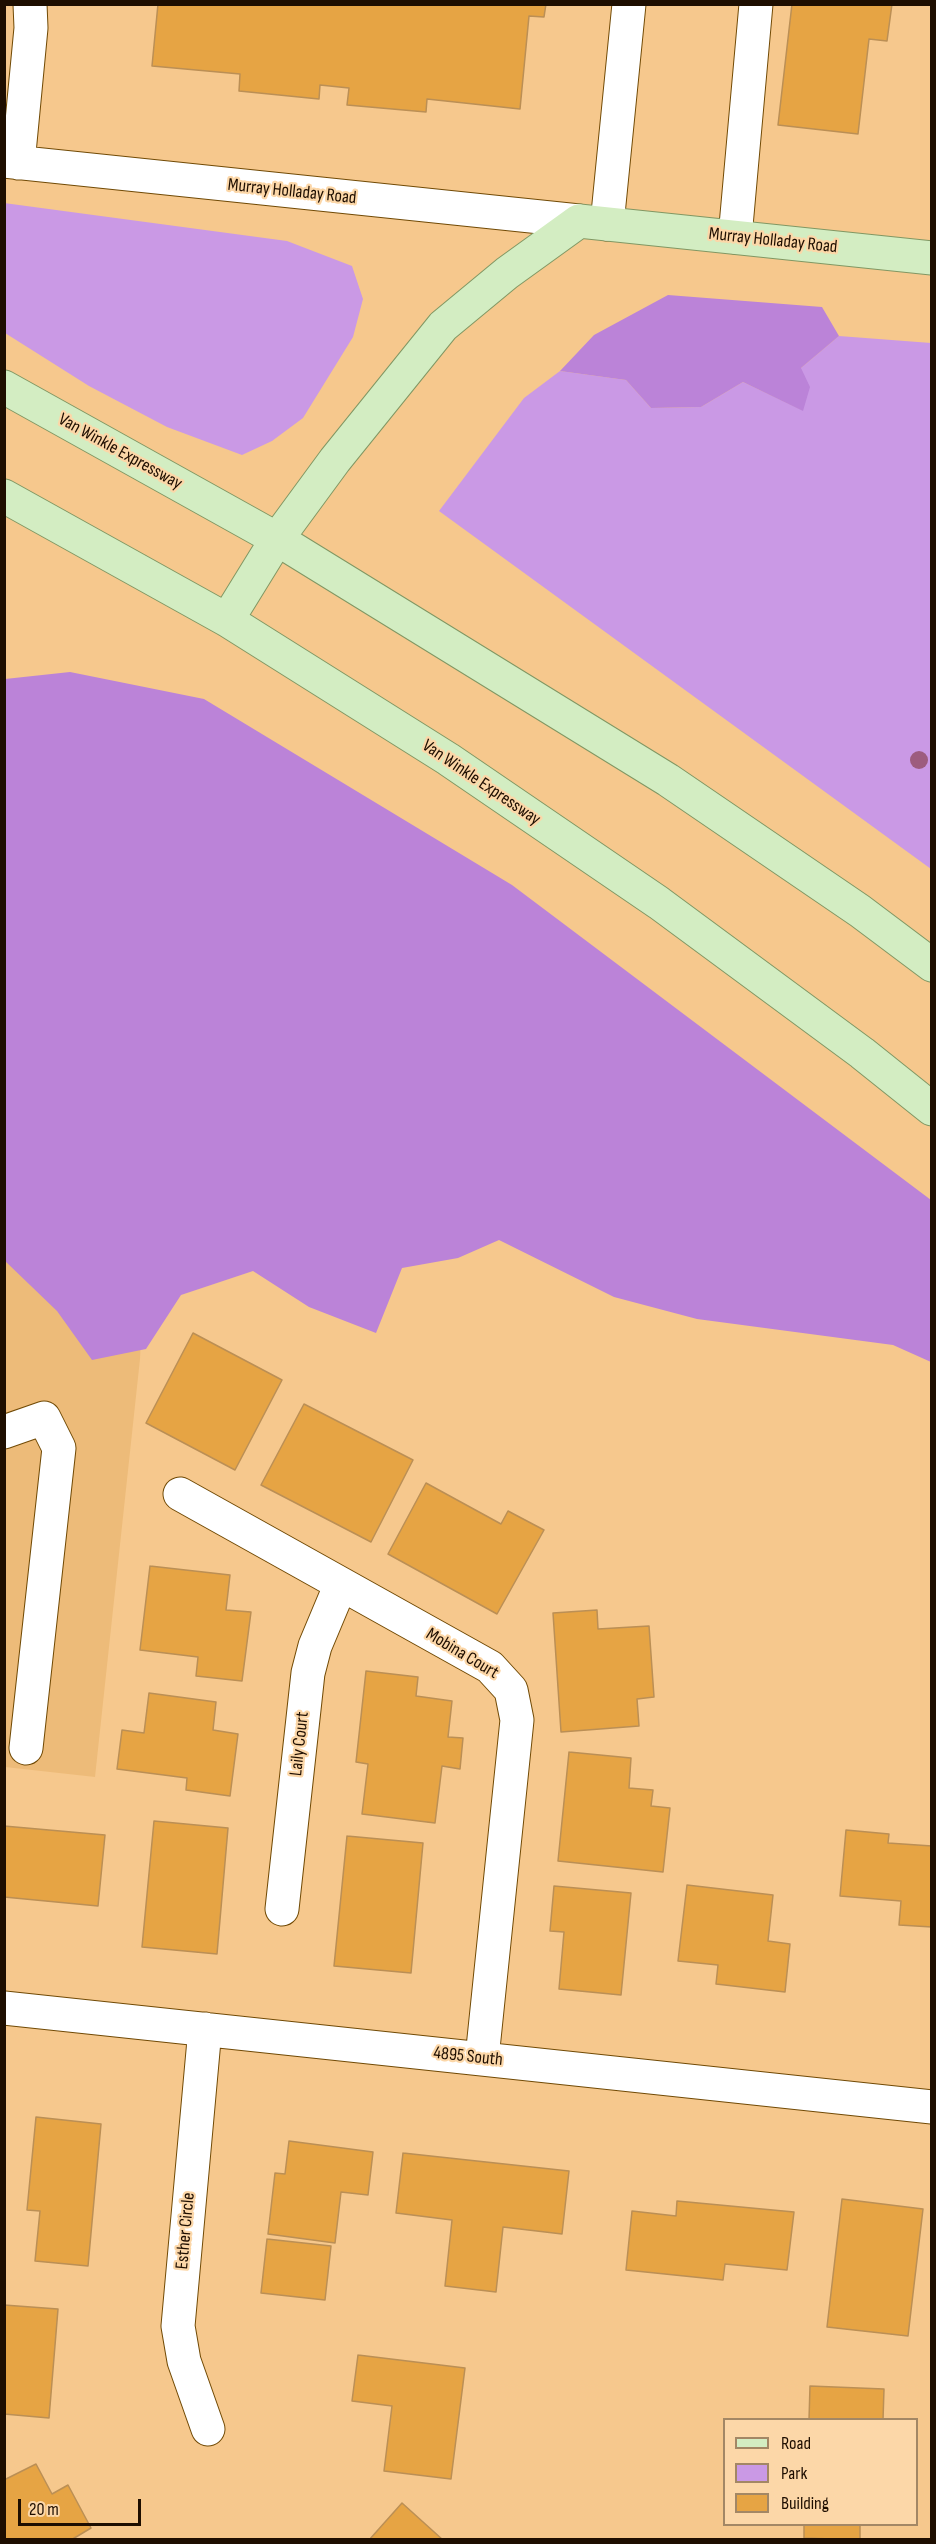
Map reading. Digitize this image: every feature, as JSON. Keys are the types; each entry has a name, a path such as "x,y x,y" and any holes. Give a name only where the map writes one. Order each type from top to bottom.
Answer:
{"main road":[{"name":"Murray Holladay Road","path":"593,223 932,258"},
{"path":"227,620 277,539 355,433 442,326 507,273 593,223"},
{"name":"Van Winkle Expressway","path":"4,387 277,539 668,780 860,911 932,965"},
{"name":"Van Winkle Expressway","path":"4,496 227,620 448,759 659,903 862,1053 932,1109"}],"street":[{"path":"11,162 32,28 30,4"},
{"path":"593,223 629,4"},
{"path":"735,237 756,4"},
{"name":"Murray Holladay Road","path":"11,162 593,223"},
{"path":"4,1432 44,1418 59,1448 26,1748"},
{"name":"Mobina Court","path":"180,1494 490,1667 506,1682 514,1700 516,1720 483,2058"},
{"name":"Laily Court","path":"282,1909 308,1673 315,1646 341,1584"},
{"name":"4895 South","path":"4,2008 932,2108"},
{"name":"Esther Circle","path":"205,2029 178,2326 184,2361 208,2429"}],"shaded area":[{"path":"668,295 822,307 839,336 801,368 810,387 803,411 743,382 701,407 651,408 626,380 560,371 594,335"},
{"path":"70,672 204,699 512,885 931,1200 931,1362 893,1345 697,1319 614,1297 499,1240 458,1258 402,1268 376,1333 309,1307 253,1271 181,1295 146,1349 92,1360 57,1311 4,1260 5,679"},
{"path":"4,1167 148,1193 140,1359 95,1777 5,1767"}],"green space":[{"path":"4,203 287,241 352,266 363,299 353,337 303,418 272,441 242,455 167,427 89,386 5,333"},
{"path":"839,336 931,343 931,869 439,511 524,398 560,371 626,380 651,408 701,407 743,382 802,410 801,368"}],"building":[{"path":"158,4 546,4 544,17 529,16 520,109 427,99 426,112 347,105 349,88 320,85 319,99 239,91 240,74 152,66"},
{"path":"792,4 892,4 887,41 869,39 858,134 778,125"},
{"path":"193,1333 282,1380 235,1470 146,1423"},
{"path":"304,1404 413,1460 371,1542 261,1485"},
{"path":"426,1483 501,1524 508,1511 544,1530 497,1614 388,1554"},
{"path":"150,1566 230,1575 226,1610 251,1612 242,1681 196,1676 198,1657 140,1650"},
{"path":"597,1610 598,1629 649,1626 654,1697 637,1699 639,1726 561,1732 553,1613"},
{"path":"366,1671 418,1677 416,1696 452,1701 448,1737 463,1738 460,1769 442,1766 435,1823 362,1814 368,1764 356,1762"},
{"path":"149,1693 216,1702 213,1730 238,1734 230,1796 186,1790 187,1778 117,1769 122,1730 144,1733"},
{"path":"569,1752 631,1758 629,1788 653,1790 651,1806 670,1808 663,1872 558,1861"},
{"path":"154,1821 228,1828 217,1954 142,1947"},
{"path":"4,1826 105,1835 98,1906 4,1897"},
{"path":"846,1830 889,1834 888,1843 932,1846 932,1927 899,1925 901,1901 840,1896"},
{"path":"347,1836 423,1843 411,1973 334,1966"},
{"path":"687,1885 773,1895 768,1941 790,1944 785,1992 716,1984 718,1965 678,1961"},
{"path":"554,1886 631,1893 621,1995 559,1989 564,1932 550,1931"},
{"path":"36,2117 101,2124 88,2266 35,2261 40,2211 27,2210"},
{"path":"289,2141 373,2152 368,2195 341,2192 335,2243 268,2234 275,2173 285,2174"},
{"path":"403,2153 569,2171 562,2234 503,2227 496,2292 445,2286 452,2220 396,2213"},
{"path":"842,2199 923,2209 908,2336 827,2327"},
{"path":"677,2201 794,2212 787,2270 725,2264 723,2280 626,2270 632,2211 676,2216"},
{"path":"267,2239 331,2246 325,2300 261,2293"},
{"path":"4,2305 58,2309 49,2418 4,2414"},
{"path":"358,2355 465,2368 451,2479 384,2471 392,2406 352,2401"},
{"path":"810,2386 884,2389 883,2418 809,2418"},
{"path":"36,2464 52,2494 68,2485 91,2528 71,2540 4,2540 4,2480"},
{"path":"402,2503 443,2540 369,2540"},
{"path":"804,2526 860,2526 860,2540 804,2538"}]}
